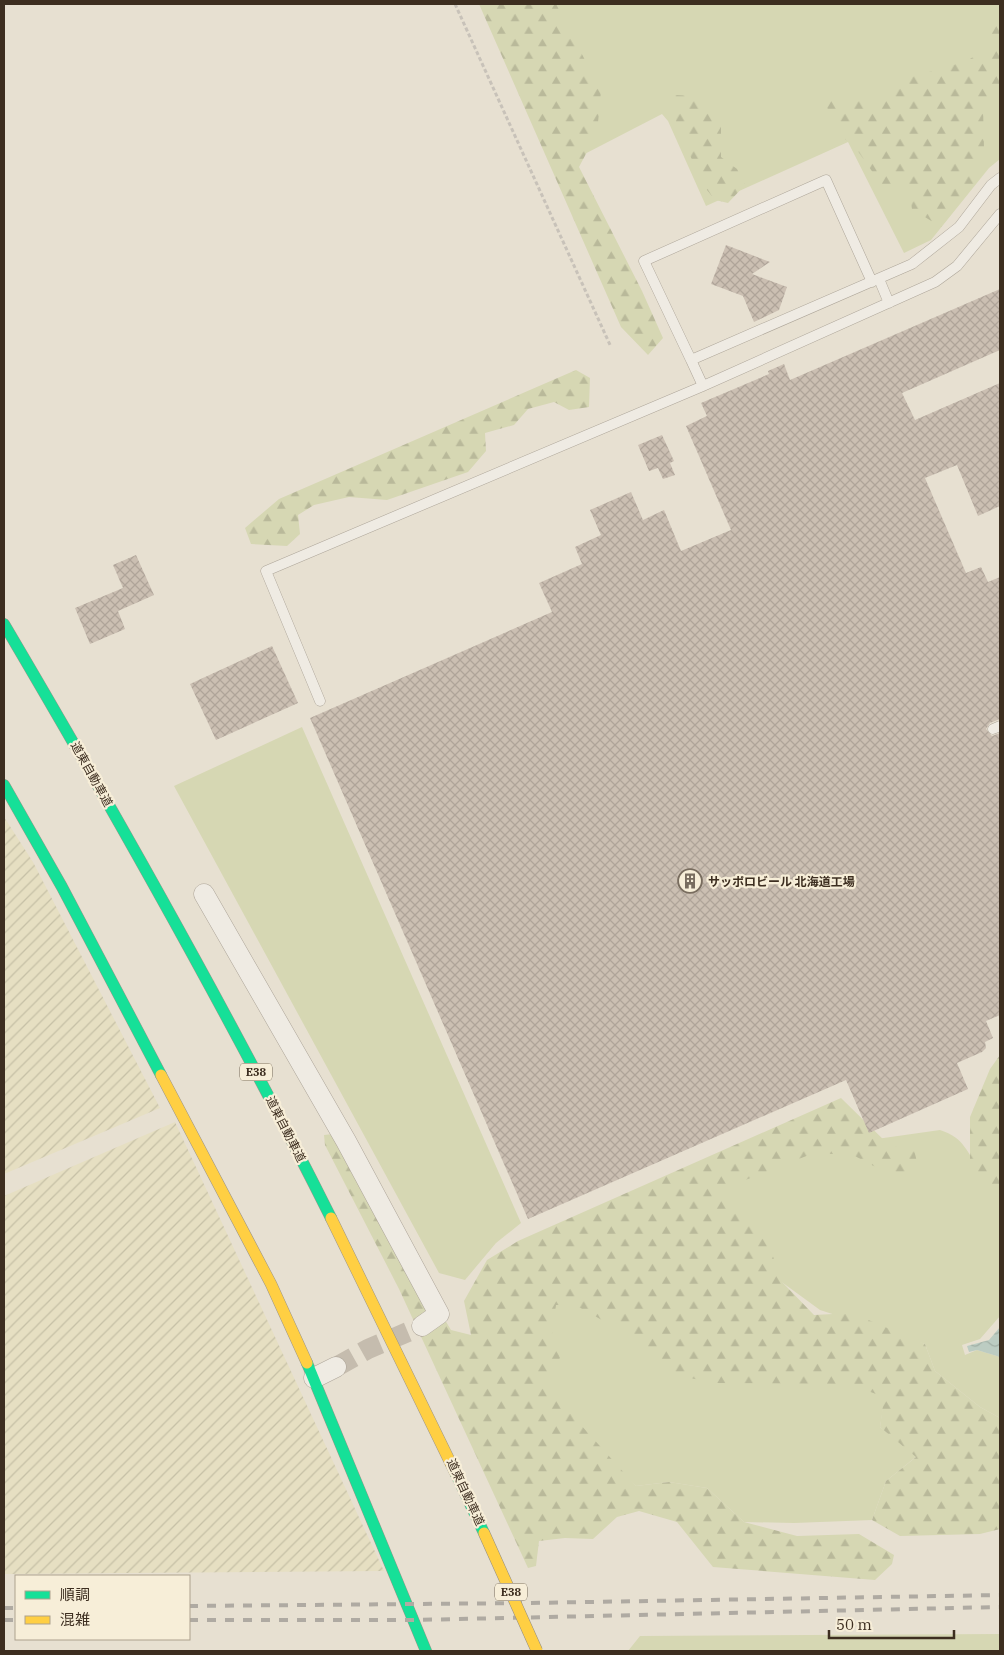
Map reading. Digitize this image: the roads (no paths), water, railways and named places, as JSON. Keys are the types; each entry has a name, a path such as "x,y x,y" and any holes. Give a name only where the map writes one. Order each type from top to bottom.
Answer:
{"main road":[{"name":"道東自動車道","path":"4,624 126,834 271,1099 407,1366 537,1651"},
{"path":"4,785 62,887 271,1284 314,1378 426,1651"}],"street":[{"path":"204,894 346,1141 439,1314 422,1326"},
{"path":"314,1378 336,1367"}],"lane":[{"path":"691,360 912,264 959,227 991,185 1000,178"},
{"path":"703,386 644,261 826,180 875,280 889,303"},
{"path":"320,701 266,571 703,386 935,282 957,266 1000,214"}],"water":[{"path":"1000,1327 1000,1357 977,1350 969,1352 967,1346 989,1340"}],"tunnel":[{"path":"336,1367 368,1349 422,1326"}],"railway":[{"path":"190,1606 529,1603 1000,1595"},
{"path":"190,1620 413,1620 1000,1607"},
{"path":"4,1608 15,1608"},
{"path":"4,1620 15,1620"}],"place":[{"name":"サッポロビール 北海道工場","path":"690,881"}]}
